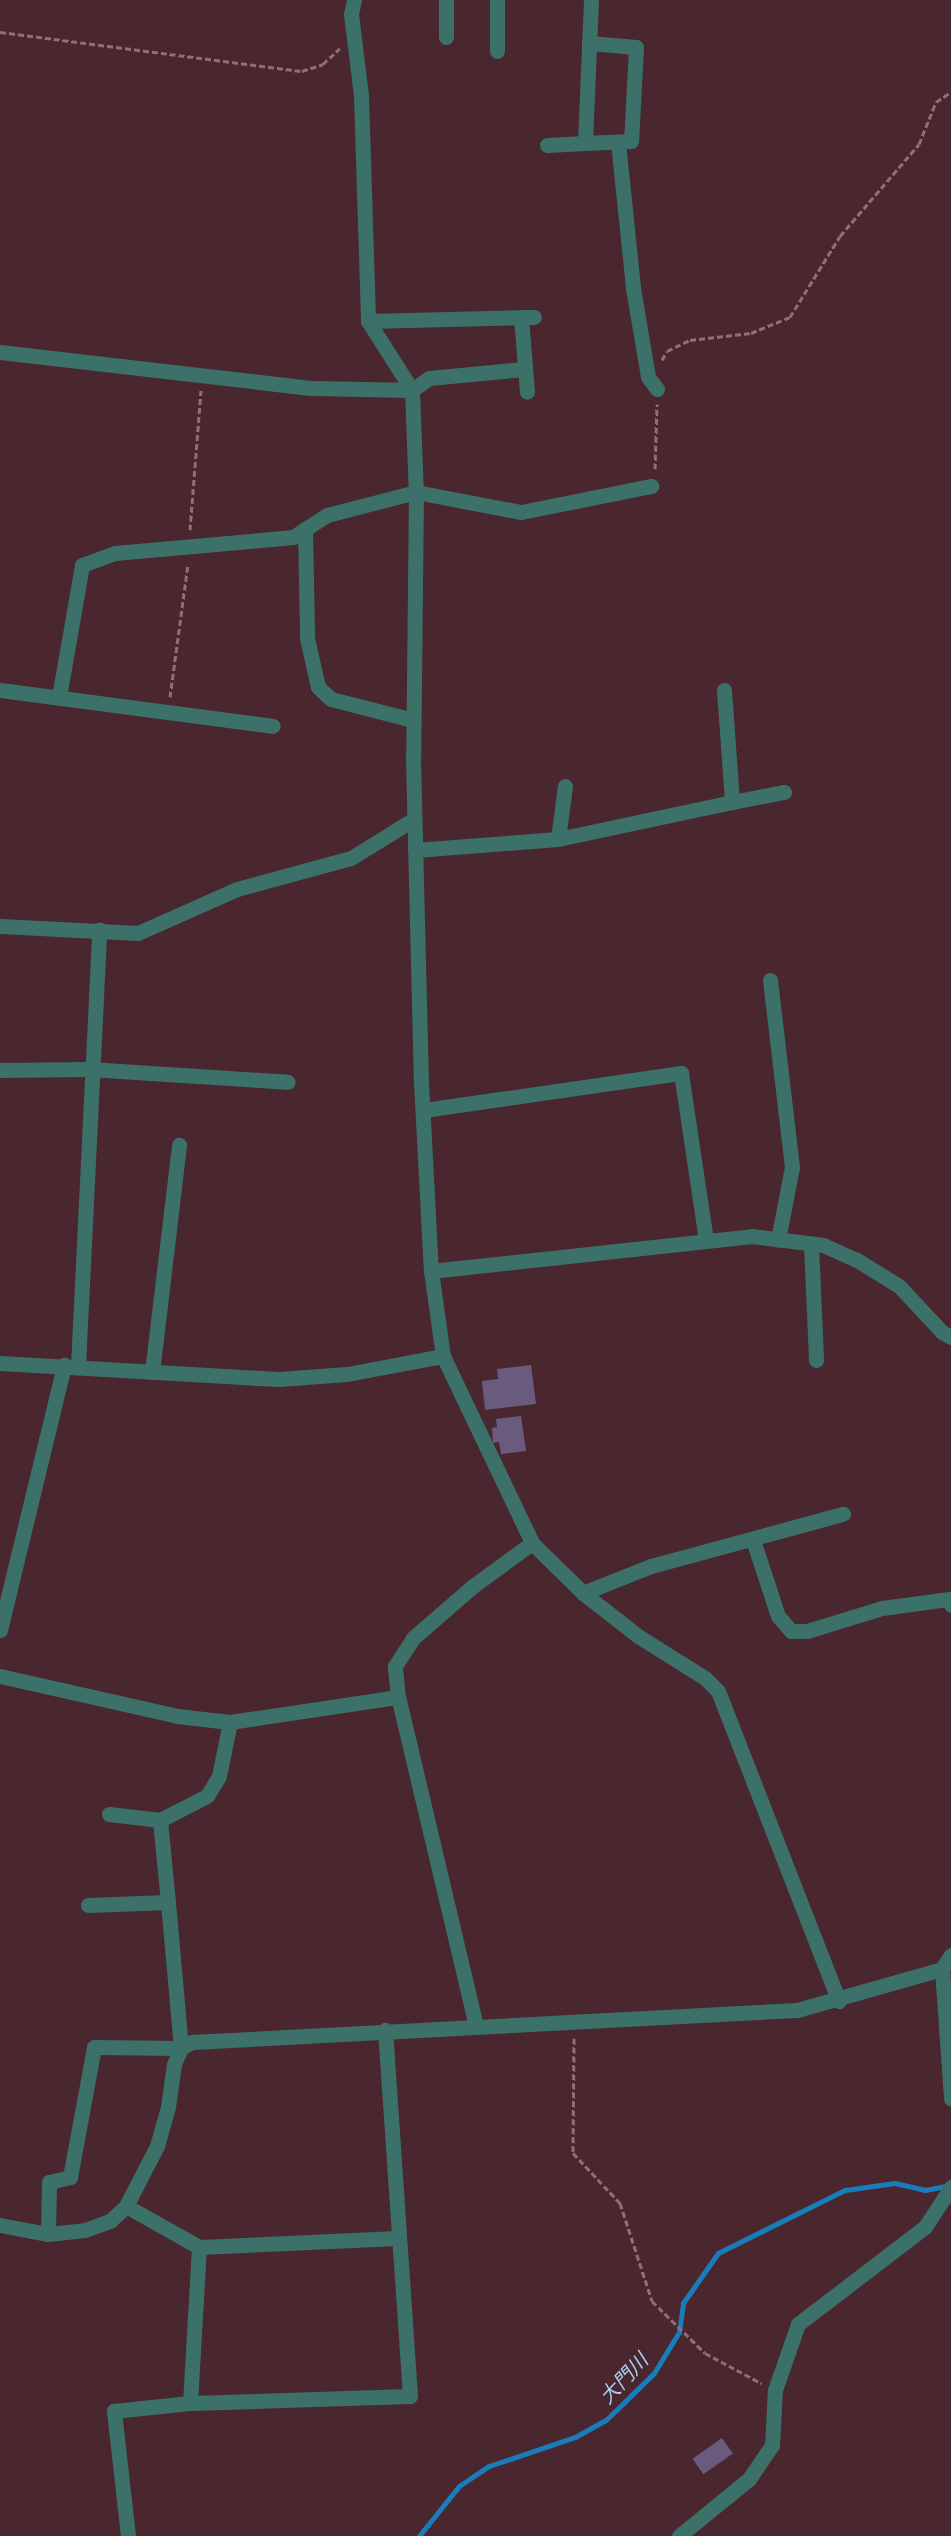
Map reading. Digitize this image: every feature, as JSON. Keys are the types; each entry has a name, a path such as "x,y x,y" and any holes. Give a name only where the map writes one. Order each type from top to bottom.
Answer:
{"street":[{"path":"354,0 352,36 361,96 368,321 412,390 416,492 414,819 431,1271 443,1356 532,1544 583,1593 718,1691 839,2001"},
{"path":"446,0 446,37"},
{"path":"497,0 497,51"},
{"path":"585,143 591,0"},
{"path":"547,145 631,141 636,47 589,43"},
{"path":"618,142 633,288 648,377 657,389"},
{"path":"368,321 527,317 525,369 527,392"},
{"path":"0,352 313,388 412,390 429,378 525,369"},
{"path":"59,697 82,565 115,553 260,542 293,537 327,515 416,492 520,512 651,486"},
{"path":"305,529 307,638 318,687 331,699 413,720"},
{"path":"0,690 273,726"},
{"path":"724,690 732,802"},
{"path":"558,839 565,786"},
{"path":"415,850 558,839 784,792"},
{"path":"0,926 138,933 237,889 351,858 414,819"},
{"path":"0,1630 71,1366 99,930"},
{"path":"770,980 792,1167 778,1240"},
{"path":"0,1070 89,1069 288,1082"},
{"path":"424,1110 681,1073 706,1241"},
{"path":"152,1372 179,1145"},
{"path":"431,1271 752,1236 811,1244 857,1260 898,1286 942,1332 951,1337"},
{"path":"811,1244 816,1360"},
{"path":"0,1363 279,1380 346,1374 443,1356"},
{"path":"583,1593 651,1566 843,1515"},
{"path":"753,1539 778,1616 791,1631 807,1631 882,1608 949,1599 951,1605"},
{"path":"476,2026 398,1697 395,1666 413,1638 474,1586 532,1544"},
{"path":"0,1676 177,1716 230,1722 398,1697"},
{"path":"109,1814 160,1820 207,1796 219,1776 230,1722"},
{"path":"0,2225 48,2234 85,2230 110,2221 126,2206 157,2146 168,2107 174,2064 181,2048 160,1820"},
{"path":"88,1905 168,1902"},
{"path":"951,1955 942,1969 951,2099"},
{"path":"48,2234 49,2182 70,2176 93,2047 181,2048 192,2042 385,2030 759,2014 839,2001 942,1969"},
{"path":"128,2536 114,2411 190,2403 410,2396 385,2030"},
{"path":"679,2536 749,2479 772,2445 775,2390 798,2324 925,2226 950,2188"},
{"path":"126,2206 199,2247 398,2238"},
{"path":"190,2403 199,2247"}],"path":[{"path":"0,33 302,71 323,64 352,36"},
{"path":"662,362 667,351 690,340 751,333 790,317 840,236 919,144 936,102 951,92"},
{"path":"651,486 658,461 657,389"},
{"path":"574,2021 573,2153 620,2203 652,2301 705,2353 775,2390"}],"building":[{"path":"531,1365 536,1404 485,1410 482,1381 498,1379 497,1369"},
{"path":"521,1416 526,1451 501,1454 499,1442 493,1443 492,1428 497,1427 496,1419"},
{"path":"722,2438 733,2454 703,2474 693,2459"}],"waterway":[{"name":"大門川","path":"419,2536 459,2486 489,2466 575,2437 606,2420 654,2373 679,2332 683,2303 718,2253 845,2190 895,2183 925,2190 946,2186"}]}
